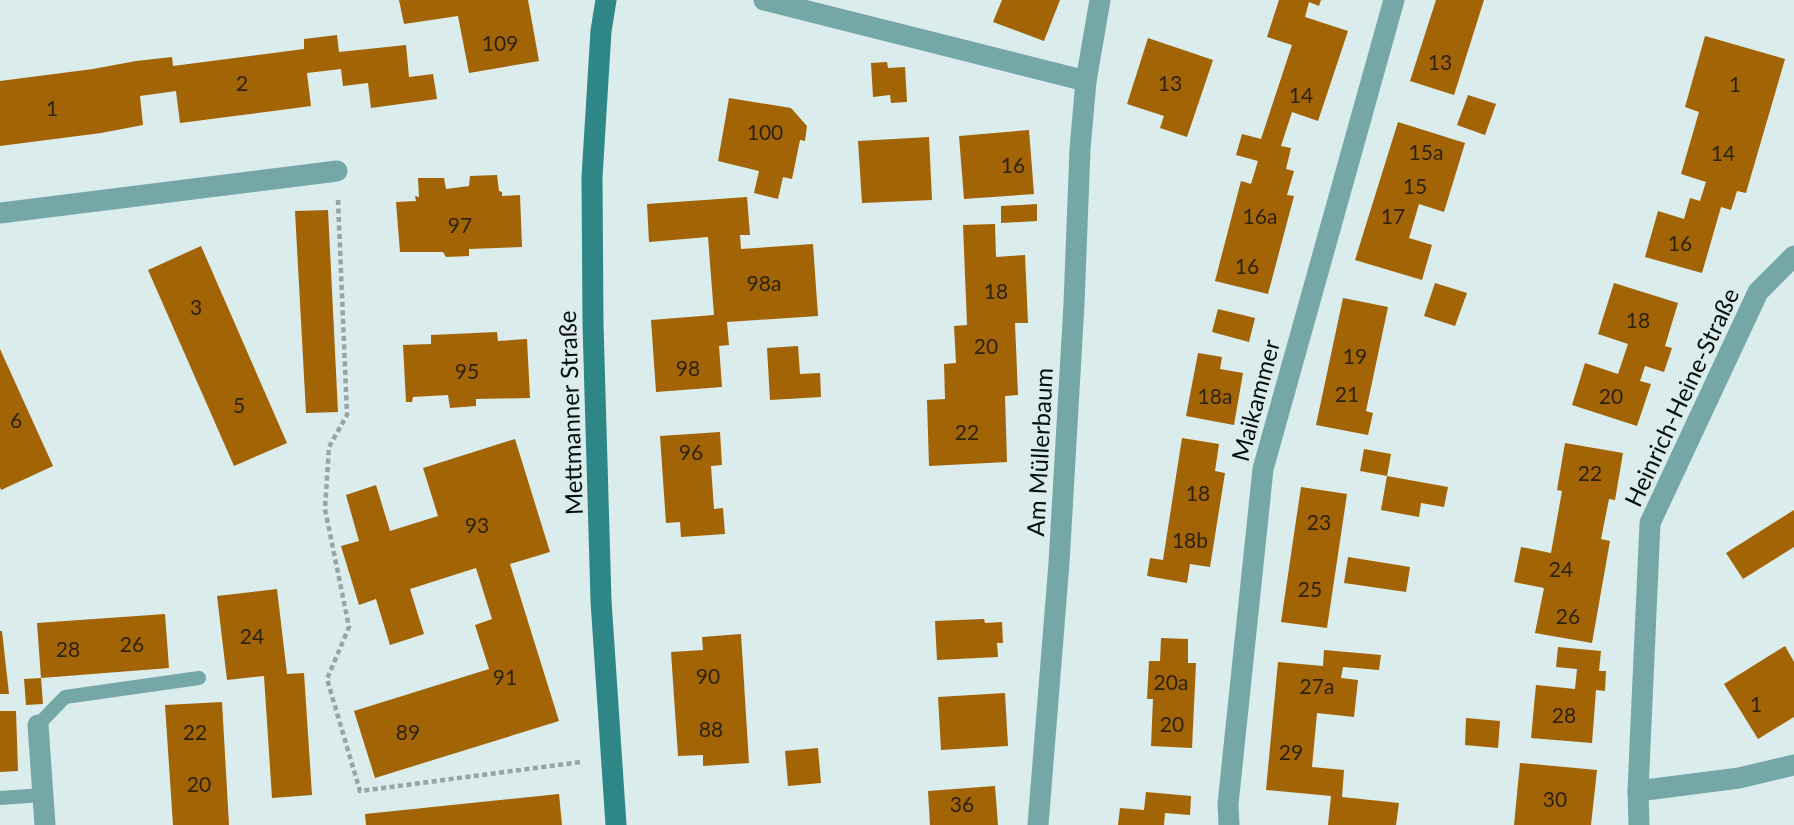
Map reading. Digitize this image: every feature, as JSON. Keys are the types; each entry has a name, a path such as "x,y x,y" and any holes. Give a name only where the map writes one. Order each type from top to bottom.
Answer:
{"main road":[{"name":"Mettmanner Straße","path":"606,0 601,31 592,177 593,311 601,601 616,825"}],"street":[{"path":"764,0 1086,81"},
{"name":"Am Müllerbaum","path":"1038,825 1059,563 1080,149 1086,81 1100,0"},
{"name":"Maikammer","path":"1229,825 1228,804 1263,469 1394,0"},
{"path":"0,213 337,171"},
{"name":"Heinrich-Heine-Straße","path":"1639,825 1650,523 1758,292 1794,256"},
{"path":"38,725 45,825"},
{"path":"1639,792 1739,778 1794,765"}],"lane":[{"path":"38,725 65,697 199,678"},
{"path":"0,798 43,795"}],"path":[{"path":"337,171 347,415 328,447 325,509 349,627 327,679 360,791 612,758"}],"building":[{"path":"399,0 528,0 539,61 469,73 458,16 404,24"},
{"path":"1002,0 1060,0 1044,41 993,22"},
{"path":"1279,0 1321,0 1319,6 1309,2 1305,17 1348,31 1318,121 1292,112 1281,146 1291,148 1286,169 1294,171 1287,195 1294,196 1268,294 1215,281 1241,181 1251,184 1258,161 1236,155 1242,134 1261,139 1292,45 1267,37"},
{"path":"1436,0 1484,0 1454,95 1410,81"},
{"path":"337,35 339,52 406,45 409,77 433,74 437,99 371,108 368,83 343,86 341,69 307,73 311,106 180,123 176,91 140,96 143,125 0,146 0,81 172,57 173,66 304,49 304,39"},
{"path":"1705,36 1785,59 1746,193 1737,191 1731,210 1721,207 1702,273 1645,257 1658,211 1684,219 1690,198 1700,201 1706,182 1681,174 1699,112 1685,107"},
{"path":"1148,38 1213,60 1187,137 1160,128 1164,116 1127,104"},
{"path":"887,62 888,68 905,67 907,102 891,103 890,95 873,97 871,63"},
{"path":"1468,95 1496,104 1485,135 1457,125"},
{"path":"729,98 791,108 807,126 805,141 800,140 792,179 783,177 778,199 754,193 759,171 718,161"},
{"path":"1398,122 1465,143 1444,212 1419,204 1409,238 1432,245 1422,280 1355,260"},
{"path":"1029,130 1034,194 964,199 959,136"},
{"path":"929,137 932,200 862,203 858,141"},
{"path":"497,175 502,196 520,195 522,247 469,249 469,256 446,257 443,252 400,252 396,202 416,201 415,196 419,197 418,178 444,178 446,189 469,186 470,176"},
{"path":"747,197 750,235 740,235 741,249 813,244 818,316 727,322 729,345 719,346 722,387 656,392 651,320 714,315 708,237 649,242 647,204"},
{"path":"1037,204 1037,221 1001,223 1001,206"},
{"path":"328,210 338,412 306,413 295,211"},
{"path":"995,224 996,257 1025,255 1028,323 1015,323 1018,395 1005,396 1007,462 929,466 927,400 945,399 944,364 956,363 954,326 967,325 963,225"},
{"path":"201,246 287,443 234,466 148,270"},
{"path":"1435,283 1467,293 1455,326 1424,316"},
{"path":"1614,283 1678,303 1665,346 1672,348 1664,372 1645,366 1640,381 1651,384 1637,426 1572,405 1585,363 1618,374 1628,344 1598,334"},
{"path":"1343,298 1388,307 1366,411 1373,413 1368,435 1316,425"},
{"path":"1218,309 1255,318 1249,342 1212,332"},
{"path":"497,332 498,341 527,339 530,398 476,399 476,406 450,408 448,395 413,397 412,402 406,402 403,345 431,344 431,335"},
{"path":"798,346 800,374 820,373 821,397 770,400 767,348"},
{"path":"0,349 53,466 1,490 0,487"},
{"path":"1198,353 1222,357 1220,369 1243,373 1234,425 1186,416"},
{"path":"720,432 722,465 711,466 714,509 723,508 725,534 681,537 680,522 666,523 660,436"},
{"path":"1182,438 1219,444 1215,471 1225,473 1210,567 1190,564 1187,583 1147,576 1150,558 1163,560"},
{"path":"515,439 550,552 510,564 559,721 375,778 354,711 489,669 475,625 492,619 476,568 410,589 424,634 390,645 376,599 359,605 341,546 359,541 346,495 376,485 390,531 438,516 423,468"},
{"path":"1565,443 1623,453 1615,500 1609,499 1601,539 1610,541 1592,643 1535,633 1544,588 1514,582 1521,547 1551,553 1562,491 1557,490"},
{"path":"1364,449 1391,454 1387,476 1360,471"},
{"path":"1387,476 1448,487 1444,507 1421,503 1419,517 1381,510"},
{"path":"1301,487 1347,494 1327,628 1281,622"},
{"path":"1794,510 1794,547 1743,579 1726,553"},
{"path":"1348,557 1410,567 1406,592 1344,583"},
{"path":"277,589 287,674 304,673 312,795 272,798 264,676 227,680 217,596"},
{"path":"165,614 169,668 41,678 37,623"},
{"path":"984,619 985,623 1002,622 1003,643 997,643 998,657 937,660 935,621"},
{"path":"2,631 9,694 0,694"},
{"path":"741,634 749,763 703,766 703,755 678,756 671,652 703,650 702,637"},
{"path":"1161,638 1188,639 1188,663 1196,663 1192,748 1151,746 1153,699 1147,699 1149,661 1160,661"},
{"path":"1785,646 1794,662 1794,717 1758,739 1724,684"},
{"path":"1558,647 1601,651 1599,671 1606,671 1605,691 1596,690 1592,743 1531,738 1536,685 1575,689 1577,669 1556,667"},
{"path":"1324,650 1381,655 1379,670 1343,667 1341,678 1358,680 1354,717 1317,713 1312,767 1344,770 1342,797 1399,803 1396,825 1328,825 1331,796 1266,790 1278,662 1323,666"},
{"path":"41,678 43,704 26,705 24,679"},
{"path":"1005,693 1008,746 941,750 938,697"},
{"path":"222,702 229,825 173,825 165,705"},
{"path":"0,711 16,711 18,771 0,772"},
{"path":"1466,718 1500,721 1498,748 1465,745"},
{"path":"818,748 821,783 788,786 785,751"},
{"path":"1520,763 1597,770 1591,825 1514,825"},
{"path":"995,786 998,825 930,825 928,791"},
{"path":"1146,792 1191,796 1190,815 1165,813 1164,825 1118,825 1120,808 1144,810"},
{"path":"559,794 562,825 366,825 365,814"}]}
